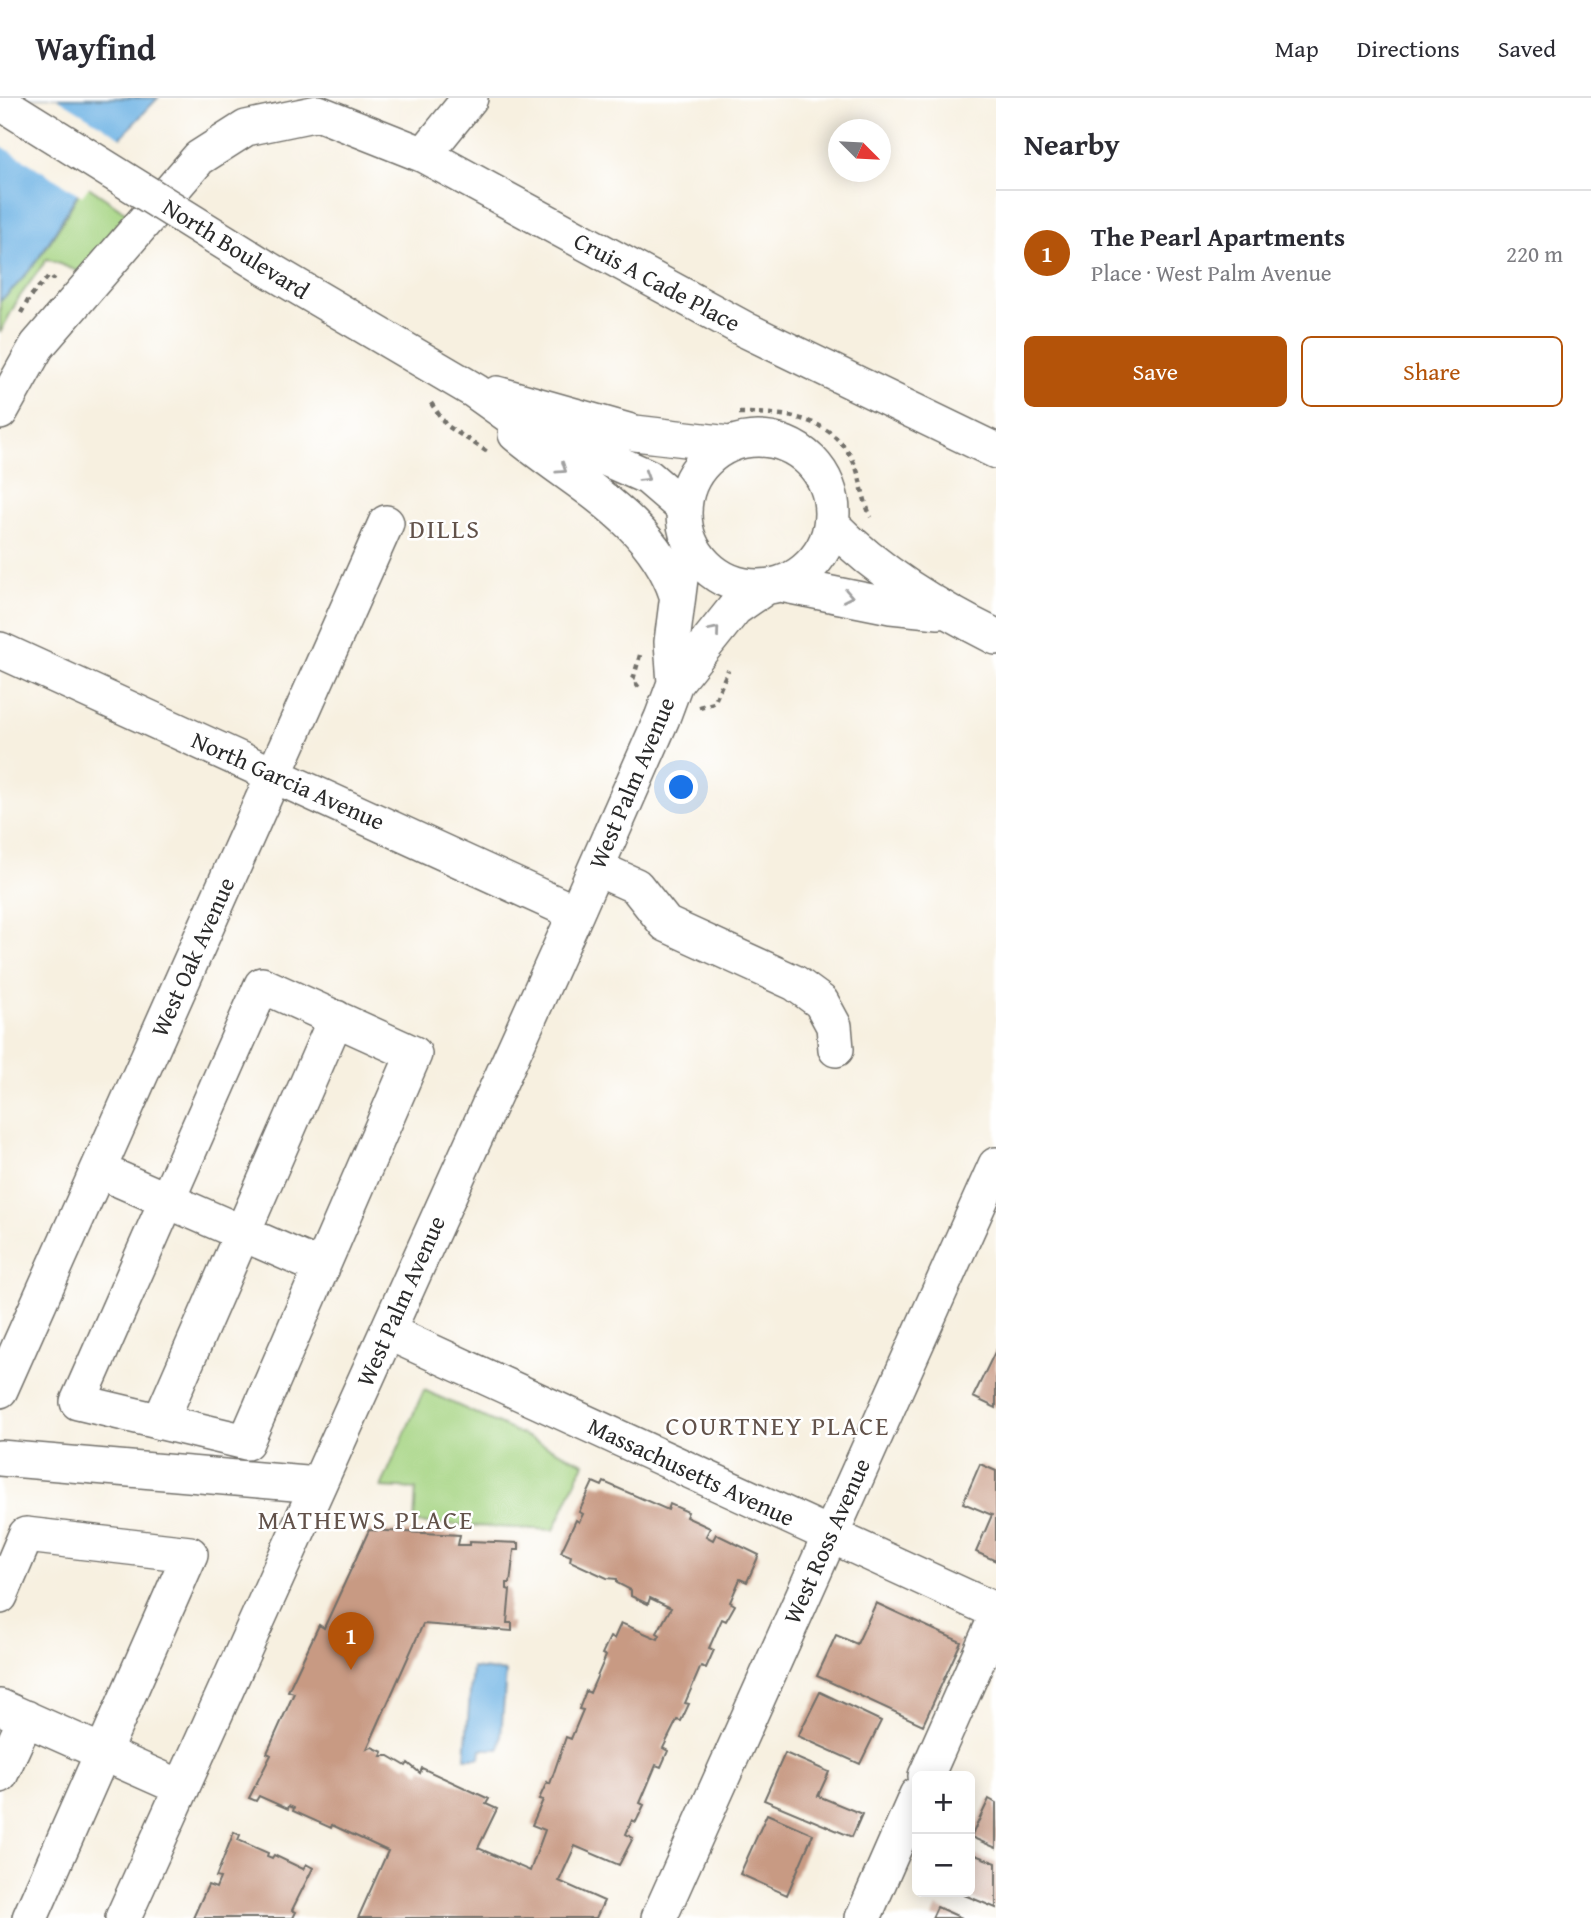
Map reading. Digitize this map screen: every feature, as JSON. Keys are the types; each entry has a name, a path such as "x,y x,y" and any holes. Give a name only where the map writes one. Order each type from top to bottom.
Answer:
{"street":[{"path":"424,155 470,98"},
{"name":"North Boulevard","path":"0,102 266,268 475,391 510,416 648,477 685,519"},
{"name":"Cruis A Cade Place","path":"0,412 37,346 199,158 246,128 318,113 424,155 746,330 996,451"},
{"path":"475,391 512,431 600,495 644,537 668,568 677,595"},
{"name":"North Boulevard","path":"475,391 510,395 635,433 728,429"},
{"path":"772,586 809,568 820,555 832,524 832,502 825,480 813,461 794,447 773,439 750,439 728,429 711,455 697,470 688,488 685,519 692,549 706,567 725,580 747,587 772,586 944,612"},
{"name":"West Palm Avenue","path":"674,683 672,642 685,519"},
{"name":"West Oak Avenue","path":"0,1390 386,523"},
{"path":"832,524 867,559 944,612 996,637"},
{"name":"West Palm Avenue","path":"123,1918 596,868 662,718 674,683 736,608 772,586"},
{"name":"North Garcia Avenue","path":"0,650 576,912"},
{"path":"596,868 636,886 666,924 795,983 821,1002 834,1026 836,1049"},
{"path":"262,985 336,1018 414,1054 246,1442 78,1402 262,985"},
{"path":"160,1422 336,1018"},
{"name":"West Ross Avenue","path":"659,1918 996,1165"},
{"path":"98,1170 322,1268"},
{"name":"Massachusetts Avenue","path":"388,1332 996,1611"},
{"path":"0,1458 318,1485"},
{"path":"0,1596 26,1535 190,1554 30,1918"},
{"path":"928,1771 996,1618"},
{"path":"0,1775 13,1712 182,1788"},
{"path":"863,1918 912,1806"}],"path":[{"path":"728,429 798,415 818,424 848,453 872,521"},
{"path":"446,425 492,456"},
{"path":"633,680 641,644"},
{"path":"714,703 733,661"}],"green space":[{"path":"84,184 131,216 82,273 47,259 18,299 0,333 0,301 37,261"},
{"path":"424,1390 584,1463 554,1530 414,1523 416,1489 381,1487"}],"water":[{"path":"0,98 158,98 101,161 38,259 0,301"},
{"path":"472,1668 506,1672 500,1749 481,1749 480,1758 465,1758"}],"pier":[{"path":"0,98 57,98 125,140 82,196 0,145"}],"building":[{"path":"996,1350 996,1408 973,1397"},
{"path":"980,1464 996,1471 996,1561 976,1552 992,1515 963,1503"},
{"path":"593,1482 602,1486 604,1482 668,1510 670,1504 688,1512 686,1517 710,1528 706,1536 713,1540 716,1534 759,1555 747,1582 740,1579 730,1602 735,1605 726,1621 722,1619 709,1648 714,1650 706,1668 701,1666 685,1703 689,1704 681,1721 677,1720 663,1748 668,1751 661,1767 656,1765 640,1803 644,1805 636,1822 632,1820 626,1834 633,1838 619,1865 575,1846 559,1881 604,1901 596,1918 358,1918 388,1851 332,1825 331,1828 293,1811 294,1808 289,1806 288,1809 259,1796 256,1801 249,1798 271,1755 267,1753 294,1693 288,1691 319,1625 324,1628 369,1530 460,1535 458,1545 470,1545 470,1541 519,1543 519,1550 514,1550 510,1583 507,1583 507,1589 510,1590 507,1623 512,1623 512,1631 423,1624 367,1749 372,1747 383,1752 381,1756 389,1756 406,1766 408,1763 420,1773 422,1768 489,1799 486,1804 497,1809 478,1848 530,1871 545,1830 532,1825 543,1800 539,1799 547,1782 550,1784 566,1737 571,1739 583,1710 579,1709 586,1691 590,1693 606,1656 602,1654 610,1637 614,1639 621,1623 658,1639 660,1635 657,1633 671,1608 650,1598 648,1604 631,1596 631,1590 617,1583 617,1579 607,1578 570,1561 571,1556 561,1552 576,1520 579,1522 583,1514 579,1512"},
{"path":"876,1603 961,1642 923,1725 817,1676 836,1635 857,1644"},
{"path":"820,1692 881,1721 860,1764 798,1736"},
{"path":"785,1753 829,1772 818,1796 862,1814 852,1837 764,1800"},
{"path":"989,1799 996,1803 996,1848 975,1839 975,1829"},
{"path":"767,1814 813,1834 787,1895 740,1874"},
{"path":"234,1832 240,1835 238,1840 268,1853 267,1856 272,1858 274,1855 303,1869 306,1864 313,1868 292,1910 296,1912 293,1918 193,1918 208,1885 216,1888 220,1878 216,1877"},
{"path":"975,1855 996,1863 996,1908 969,1897 975,1897"},
{"path":"937,1907 962,1918 932,1918"}],"place":[{"name":"The Pearl Apartments","path":"351,1670"}],"district":[{"name":"DILLS","path":"445,529"},
{"name":"COURTNEY PLACE","path":"778,1426"},
{"name":"MATHEWS PLACE","path":"366,1520"}]}
